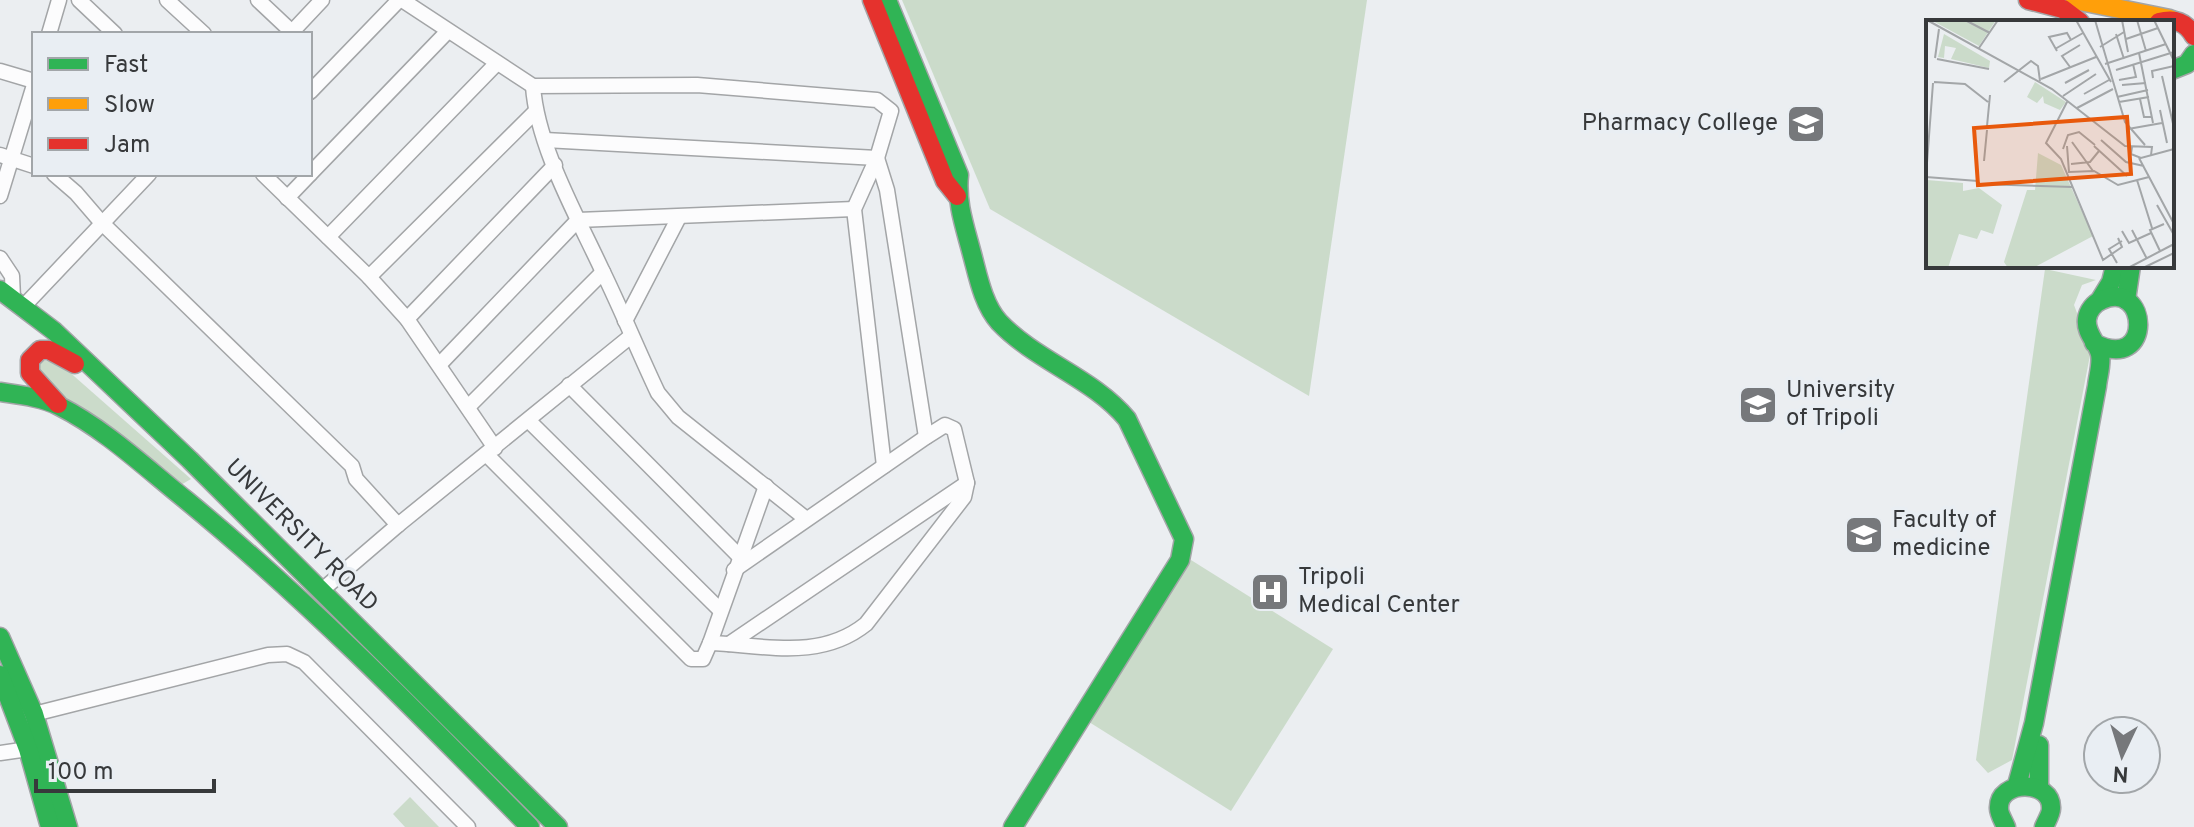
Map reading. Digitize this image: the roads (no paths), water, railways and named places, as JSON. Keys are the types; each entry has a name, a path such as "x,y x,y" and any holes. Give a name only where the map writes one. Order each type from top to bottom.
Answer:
{"main road":[{"path":"872,0 945,181 957,196"},
{"path":"2028,0 2063,9 2077,20"},
{"path":"2075,0 2159,19"},
{"path":"890,4 959,175 957,196 983,294 998,321 1043,357 1116,406 1127,419 1184,539 1183,553 1160,595 1013,827"},
{"path":"2174,21 2182,22 2193,32"},
{"path":"2017,785 2030,746 2097,386 2099,352 2088,332 2087,320 2091,309 2111,282 2114,268"},
{"path":"2126,300 2131,268"},
{"path":"2094,343 2118,350 2132,342 2140,328 2137,312 2126,300 2108,297 2100,300"},
{"name":"UNIVERSITY ROAD","path":"12,298 193,461 558,827"},
{"path":"61,407 30,373 30,360 40,350 61,355 105,381"},
{"path":"2039,788 2038,747 2118,350"},
{"name":"UNIVERSITY ROAD","path":"0,392 61,407 230,535 315,610 530,827"},
{"path":"0,637 34,714 68,827"},
{"path":"0,675 28,749 50,827"},
{"path":"2006,827 2000,819 2000,803 2003,795 2017,785 2032,785 2046,795 2051,811 2044,827"}],"street":[{"path":"50,32 59,0"},
{"path":"79,0 113,32"},
{"path":"167,0 202,32"},
{"path":"258,0 290,32"},
{"path":"292,32 322,0"},
{"path":"312,90 400,0 533,86 697,85 877,100 891,111 877,158 854,209 884,466"},
{"path":"312,172 448,31"},
{"path":"328,237 497,63"},
{"path":"0,71 32,82"},
{"path":"533,86 534,113 555,165 631,336 666,406 805,518"},
{"path":"0,196 6,157 32,88"},
{"path":"369,277 534,113"},
{"path":"545,140 877,158"},
{"path":"6,157 32,165"},
{"path":"877,158 887,190 926,437"},
{"path":"407,319 555,165"},
{"path":"56,176 352,466 356,479 398,525"},
{"path":"12,298 101,222 147,176"},
{"path":"265,176 369,277 407,319 468,407 491,451 691,659 703,659 710,643 766,486"},
{"path":"287,198 308,176"},
{"path":"440,364 578,220 854,209"},
{"path":"625,321 679,217"},
{"path":"0,258 12,276 12,298"},
{"path":"468,407 603,272"},
{"path":"321,591 631,336"},
{"path":"569,385 737,563"},
{"path":"529,421 720,610"},
{"path":"710,643 809,649 851,636 866,624 964,497 967,483 954,429 945,425 737,563"},
{"path":"729,644 967,483"},
{"path":"34,714 268,655 287,654 304,662 468,827"},
{"path":"0,753 28,749"}],"place":[{"name":"Pharmacy College","path":"1806,124"},
{"name":"University of Tripoli","path":"1758,405"},
{"name":"Faculty of medicine","path":"1864,535"},
{"name":"Tripoli Medical Center","path":"1270,592"}]}
